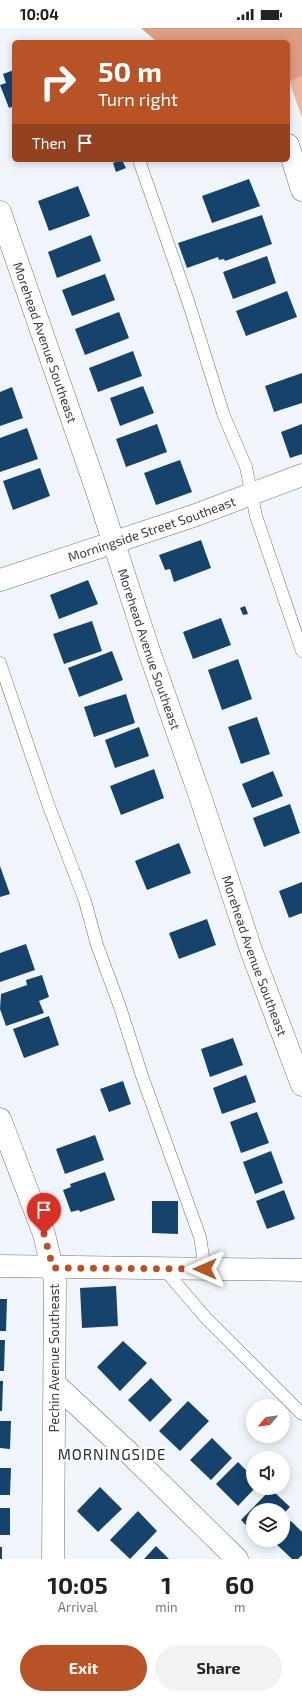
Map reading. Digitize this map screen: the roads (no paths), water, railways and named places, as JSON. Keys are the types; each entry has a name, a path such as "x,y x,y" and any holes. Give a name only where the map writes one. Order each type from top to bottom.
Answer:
{"street":[{"path":"290,151 302,190"},
{"name":"Morehead Avenue Southeast","path":"0,212 251,950 302,1085"},
{"name":"Morningside Street Southeast","path":"0,580 193,516 302,475"},
{"name":"Pechin Avenue Southeast","path":"0,1119 44,1234 55,1281 53,1559"},
{"path":"0,1266 53,1268 302,1270"},
{"path":"55,1384 128,1452 237,1559"}],"lane":[{"path":"140,162 224,416 246,467 256,516 302,651"},
{"path":"0,663 48,804 85,901 97,945 200,1237 205,1269"},
{"path":"164,1269 205,1317 302,1414"}],"district":[{"name":"MORNINGSIDE","path":"112,1454"}]}
